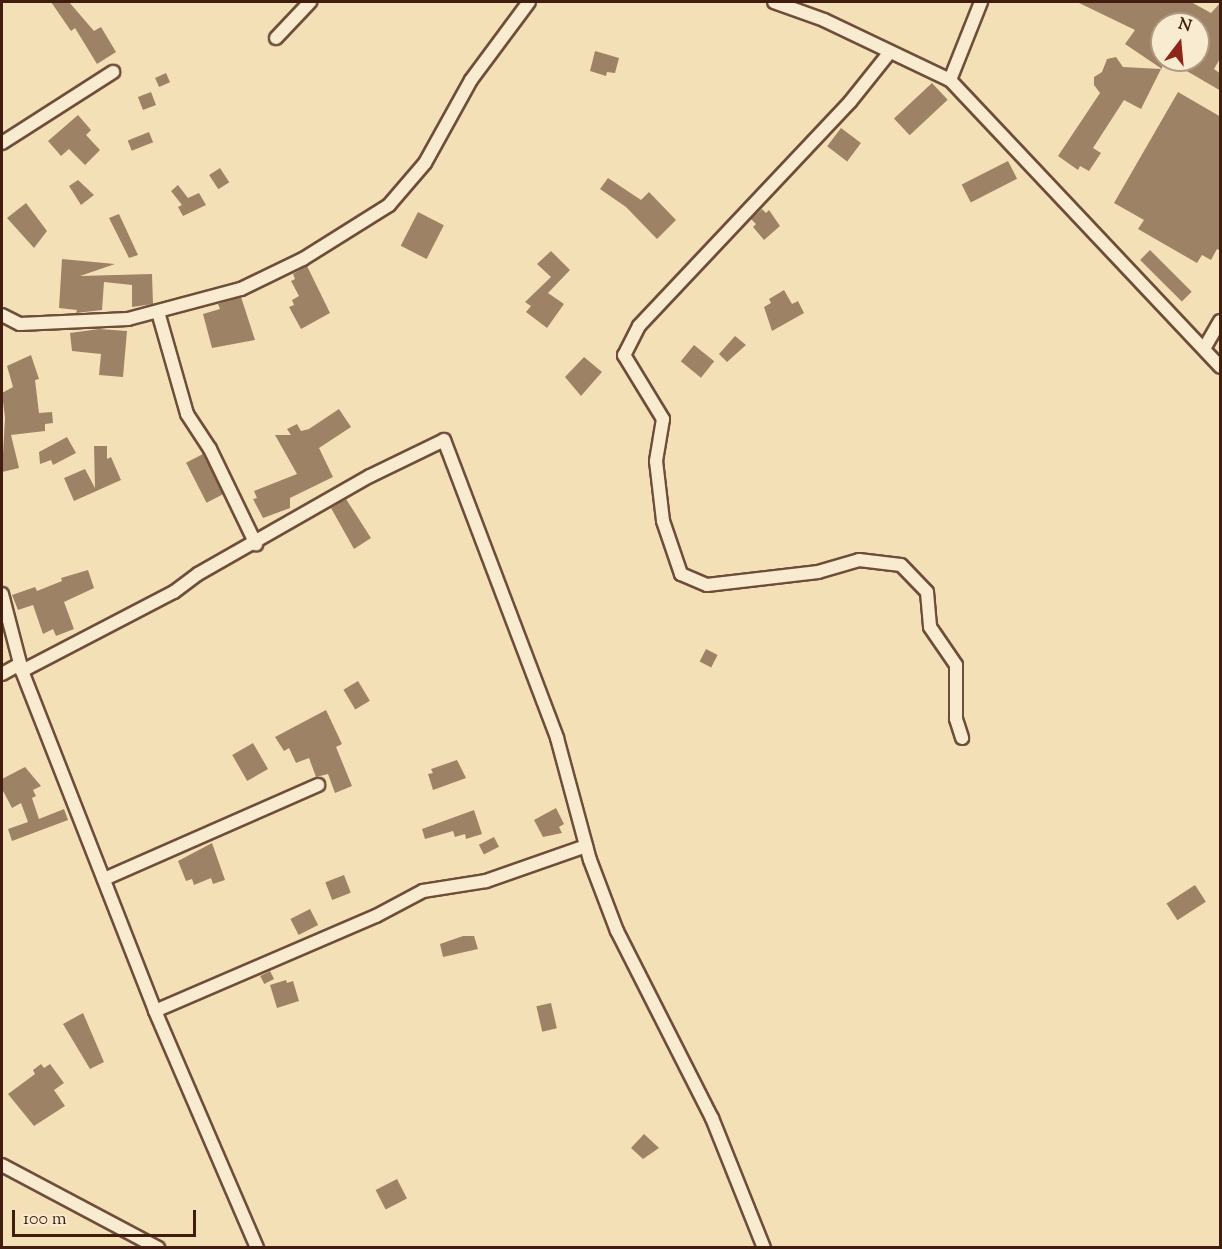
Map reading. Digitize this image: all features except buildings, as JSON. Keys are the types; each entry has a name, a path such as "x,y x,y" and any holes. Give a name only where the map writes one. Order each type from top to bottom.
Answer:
{"street":[{"path":"276,38 310,2"},
{"path":"2,315 20,324 128,319 241,289 303,259 388,205 424,163 471,80 529,2"},
{"path":"774,2 824,20 950,80 1110,252 1204,346 1221,368"},
{"path":"950,80 981,2"},
{"path":"890,52 843,110 639,327 624,355 663,419 656,461 663,521 681,574 707,585 818,572 859,560 901,565 927,592 930,627 956,665 956,719 962,738"},
{"path":"2,143 113,72"},
{"path":"158,312 187,414 210,449 256,544"},
{"path":"1204,346 1221,321"},
{"path":"2,674 21,668 174,592 198,574 256,544 370,476 444,440 557,738 586,846 617,931 712,1118 764,1248"},
{"path":"2,594 21,668 155,1011 257,1248"},
{"path":"104,879 318,785"},
{"path":"155,1011 376,916 423,891 486,881 586,846"},
{"path":"2,1165 158,1248"}]}
